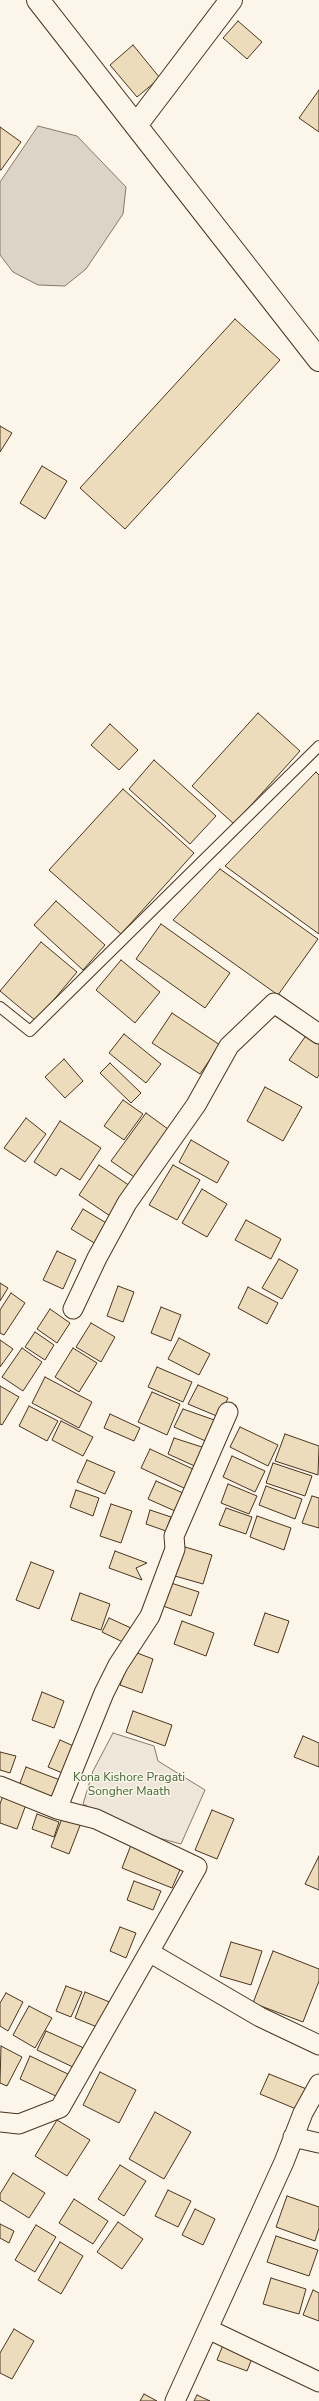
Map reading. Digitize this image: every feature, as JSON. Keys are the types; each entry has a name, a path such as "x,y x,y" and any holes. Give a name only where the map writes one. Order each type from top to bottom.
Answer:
{"main road":[{"path":"38,0 137,124 319,360"},
{"path":"137,124 231,0"}],"street":[{"path":"73,1309 97,1258 127,1203 196,1105 229,1046 274,1003 319,1034"},
{"path":"57,1809 107,1686 118,1665 150,1616 175,1548 174,1536 228,1412"},
{"path":"0,1786 57,1809 96,1819 197,1867 60,2108 19,2124 0,2122"},
{"path":"149,1952 260,2017 319,2045"},
{"path":"175,2401 303,2112 319,2084"},
{"path":"293,2137 319,2143"},
{"path":"208,2329 319,2382"}],"lane":[{"path":"0,1007 30,1031 319,746"}],"green space":[{"name":"Kona Kishore Pragati Songher Maath","path":"113,1733 154,1746 158,1761 205,1790 181,1844 140,1833 83,1804 93,1771"}],"shaded area":[{"path":"38,126 77,136 126,187 123,214 86,269 65,286 38,285 13,272 0,255 0,182"}],"building":[{"path":"238,21 262,42 247,59 223,38"},
{"path":"133,45 160,78 137,97 110,65"},
{"path":"319,90 319,132 299,118"},
{"path":"0,127 21,142 1,170 0,170"},
{"path":"235,319 280,360 125,529 80,488"},
{"path":"0,426 12,433 0,452"},
{"path":"42,466 67,481 45,519 20,503"},
{"path":"258,713 300,751 234,824 192,786"},
{"path":"110,724 138,750 119,770 91,745"},
{"path":"154,760 216,816 190,844 129,789"},
{"path":"316,772 319,775 319,934 225,866"},
{"path":"123,789 194,853 121,934 49,870"},
{"path":"220,869 318,939 278,995 173,920"},
{"path":"56,901 105,945 83,970 34,925"},
{"path":"161,924 230,973 205,1008 136,959"},
{"path":"41,942 77,972 36,1021 0,991"},
{"path":"121,960 160,992 135,1023 96,990"},
{"path":"172,1013 220,1045 200,1074 152,1043"},
{"path":"124,1034 161,1064 146,1083 109,1053"},
{"path":"307,1034 319,1042 319,1075 317,1078 289,1060"},
{"path":"64,1059 83,1081 65,1098 45,1077"},
{"path":"110,1063 141,1093 131,1103 100,1073"},
{"path":"265,1087 302,1107 283,1141 247,1121"},
{"path":"123,1100 143,1114 124,1140 104,1126"},
{"path":"146,1113 172,1132 137,1179 111,1161"},
{"path":"26,1118 46,1134 25,1162 4,1148"},
{"path":"60,1121 101,1148 80,1180 61,1168 56,1176 34,1162"},
{"path":"191,1140 229,1162 217,1183 179,1162"},
{"path":"99,1165 133,1188 113,1218 79,1195"},
{"path":"173,1165 200,1180 177,1220 149,1205"},
{"path":"202,1189 227,1204 207,1237 182,1223"},
{"path":"83,1209 108,1224 96,1244 71,1229"},
{"path":"246,1220 281,1239 271,1259 235,1240"},
{"path":"57,1251 76,1260 63,1289 43,1280"},
{"path":"279,1259 298,1270 282,1299 262,1288"},
{"path":"0,1283 8,1288 0,1301"},
{"path":"118,1286 134,1292 123,1322 107,1316"},
{"path":"248,1287 278,1303 267,1324 238,1308"},
{"path":"11,1293 25,1303 4,1335 0,1333 0,1310"},
{"path":"161,1307 181,1315 171,1341 151,1333"},
{"path":"50,1309 70,1323 57,1343 37,1329"},
{"path":"91,1323 115,1337 101,1362 76,1347"},
{"path":"35,1332 54,1345 45,1360 25,1347"},
{"path":"179,1338 210,1354 199,1375 168,1359"},
{"path":"0,1340 13,1349 0,1367"},
{"path":"22,1348 42,1362 23,1391 2,1377"},
{"path":"73,1348 97,1363 79,1392 55,1377"},
{"path":"157,1367 192,1382 183,1402 148,1387"},
{"path":"45,1377 92,1402 79,1428 32,1403"},
{"path":"198,1385 228,1398 219,1417 188,1404"},
{"path":"0,1386 19,1397 2,1425 0,1424"},
{"path":"152,1392 180,1404 167,1435 138,1422"},
{"path":"29,1406 58,1421 47,1441 19,1426"},
{"path":"183,1409 220,1422 210,1443 174,1427"},
{"path":"110,1414 140,1428 134,1441 104,1428"},
{"path":"61,1421 93,1437 83,1456 52,1440"},
{"path":"240,1427 278,1445 268,1466 230,1447"},
{"path":"285,1434 319,1446 318,1475 275,1461"},
{"path":"174,1438 208,1449 199,1468 168,1454"},
{"path":"150,1449 195,1470 186,1489 141,1468"},
{"path":"232,1456 265,1471 255,1492 223,1477"},
{"path":"87,1460 115,1472 105,1494 77,1482"},
{"path":"273,1463 312,1476 305,1496 266,1483"},
{"path":"156,1481 183,1493 175,1511 148,1499"},
{"path":"228,1484 257,1496 249,1514 221,1503"},
{"path":"266,1486 302,1499 295,1519 259,1505"},
{"path":"76,1490 99,1498 93,1516 70,1507"},
{"path":"312,1496 319,1498 319,1528 302,1523"},
{"path":"111,1504 132,1511 121,1543 100,1536"},
{"path":"226,1508 252,1517 246,1534 219,1525"},
{"path":"150,1510 171,1517 166,1531 146,1524"},
{"path":"257,1516 291,1528 284,1550 250,1537"},
{"path":"185,1547 212,1555 203,1584 175,1576"},
{"path":"115,1551 147,1563 136,1568 142,1580 109,1568"},
{"path":"31,1562 54,1571 39,1609 16,1600"},
{"path":"171,1583 199,1592 191,1616 163,1606"},
{"path":"80,1593 110,1604 101,1630 71,1620"},
{"path":"265,1613 289,1621 278,1653 254,1645"},
{"path":"109,1618 131,1628 125,1643 102,1632"},
{"path":"182,1621 214,1633 206,1656 174,1644"},
{"path":"132,1651 153,1659 142,1693 120,1685"},
{"path":"42,1692 64,1701 54,1728 32,1720"},
{"path":"133,1711 172,1725 165,1746 126,1732"},
{"path":"303,1736 319,1743 319,1767 294,1757"},
{"path":"60,1740 78,1748 67,1775 48,1767"},
{"path":"0,1752 16,1756 10,1773 0,1770"},
{"path":"26,1767 60,1780 52,1799 19,1786"},
{"path":"5,1790 28,1799 17,1829 0,1823 0,1804"},
{"path":"212,1810 234,1819 217,1859 195,1850"},
{"path":"37,1814 59,1822 54,1837 32,1829"},
{"path":"63,1816 81,1823 69,1854 51,1847"},
{"path":"131,1845 182,1865 172,1888 122,1868"},
{"path":"319,1856 319,1890 305,1884"},
{"path":"134,1881 161,1891 153,1910 127,1900"},
{"path":"120,1927 136,1933 126,1958 110,1951"},
{"path":"231,1942 262,1951 251,1985 220,1976"},
{"path":"273,1951 319,1969 319,1981 303,2022 253,2003"},
{"path":"66,1986 82,1992 71,2017 56,2011"},
{"path":"85,1992 112,2003 102,2029 75,2018"},
{"path":"6,1993 23,2002 8,2031 0,2026 0,2003"},
{"path":"29,2006 52,2018 35,2048 13,2035"},
{"path":"46,2031 86,2049 77,2069 37,2050"},
{"path":"1,2046 22,2057 7,2086 0,2083"},
{"path":"30,2056 70,2075 60,2098 20,2079"},
{"path":"100,2072 136,2090 119,2123 83,2105"},
{"path":"269,2074 309,2090 301,2111 260,2094"},
{"path":"155,2112 191,2132 164,2179 129,2159"},
{"path":"57,2120 90,2140 67,2176 35,2156"},
{"path":"120,2165 146,2181 124,2216 98,2199"},
{"path":"13,2173 45,2193 29,2218 0,2200 0,2194"},
{"path":"168,2190 191,2201 178,2227 155,2216"},
{"path":"287,2196 319,2207 319,2228 315,2241 276,2227"},
{"path":"74,2199 108,2221 93,2244 59,2223"},
{"path":"195,2209 215,2219 203,2245 182,2235"},
{"path":"118,2222 143,2239 122,2269 97,2252"},
{"path":"0,2224 14,2231 9,2243 0,2238"},
{"path":"36,2225 56,2237 35,2272 15,2260"},
{"path":"276,2236 318,2250 309,2276 267,2262"},
{"path":"60,2242 83,2256 61,2294 38,2280"},
{"path":"271,2278 306,2289 299,2314 263,2304"},
{"path":"313,2290 319,2293 319,2321 303,2315"},
{"path":"14,2329 34,2341 12,2379 0,2373 0,2353"},
{"path":"225,2340 255,2351 247,2371 217,2360"},
{"path":"144,2394 157,2401 140,2401"},
{"path":"197,2395 210,2401 194,2401"}]}
